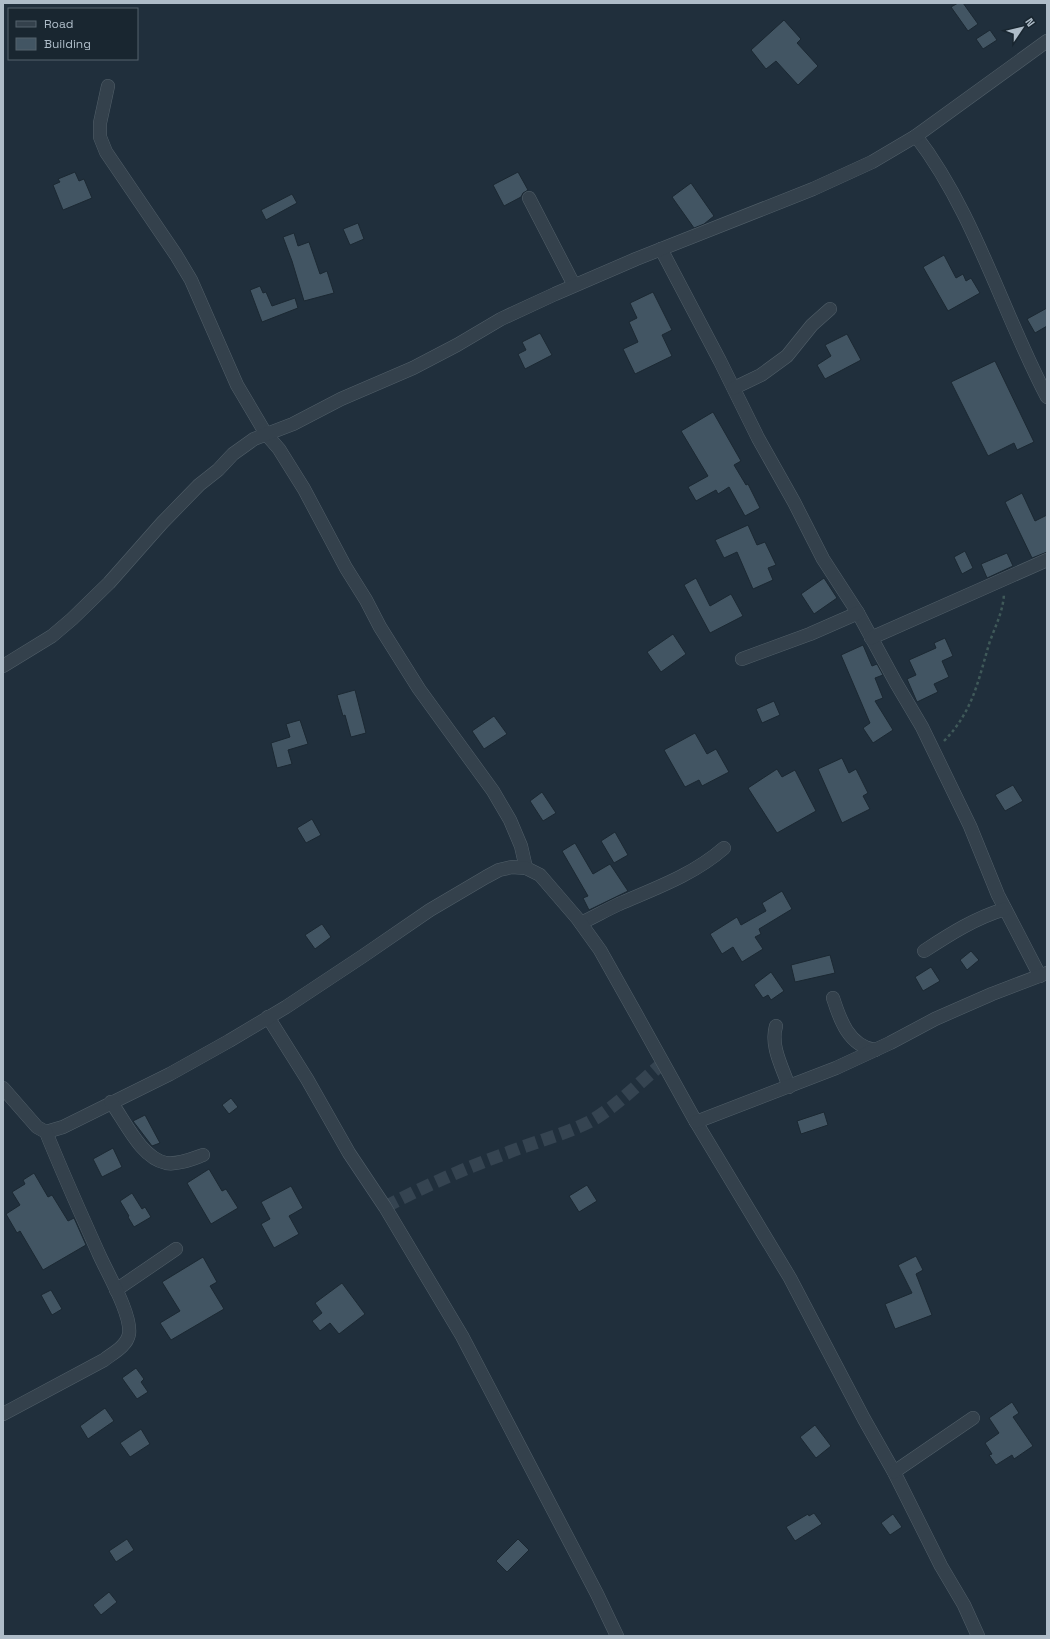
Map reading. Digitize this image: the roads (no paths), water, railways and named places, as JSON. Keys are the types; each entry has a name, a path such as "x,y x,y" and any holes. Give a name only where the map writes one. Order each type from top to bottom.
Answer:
{"street":[{"path":"3,666 52,636 72,619 109,583 199,485 218,470 233,454 254,439 293,424 341,399 413,368 457,345 501,319 574,285 819,186 872,162 916,136 1047,41"},
{"path":"108,86 100,123 100,137 106,152 176,255 191,280 227,364 266,434 279,449 304,489 346,568 366,600 380,627 419,689 493,791 510,820 521,846 526,868"},
{"path":"916,136 929,153 969,224 1007,313 1047,397"},
{"path":"529,198 574,285"},
{"path":"661,249 734,388 758,438 794,502 823,559 858,613 934,751 970,826 1005,909 1043,974 935,1019 836,1068 696,1122"},
{"path":"734,388 761,375 787,356 812,325 830,309"},
{"path":"872,638 1047,560"},
{"path":"742,659 791,641 858,613"},
{"path":"581,923 690,872 710,860 724,848"},
{"path":"46,1132 63,1127 176,1070 268,1017 363,956 430,910 499,870 512,867 526,868 540,875 581,923 600,950 696,1122 790,1278 864,1419 894,1472 940,1566 964,1604 978,1636"},
{"path":"924,950 968,924 988,914 1005,909"},
{"path":"833,998 840,1018 851,1037 869,1049 875,1050"},
{"path":"268,1017 307,1079 349,1153 385,1207 462,1336 594,1587 617,1636"},
{"path":"776,1026 774,1042 789,1087"},
{"path":"3,1088 37,1127 46,1132 116,1290 128,1320 129,1334 126,1341 118,1350 88,1369 3,1414"},
{"path":"111,1102 142,1148 156,1159 167,1163 184,1161 202,1155"},
{"path":"116,1290 176,1249"},
{"path":"894,1472 973,1418"}],"tunnel":[{"path":"385,1207 460,1171 569,1131 589,1122 618,1102 663,1063"}]}
